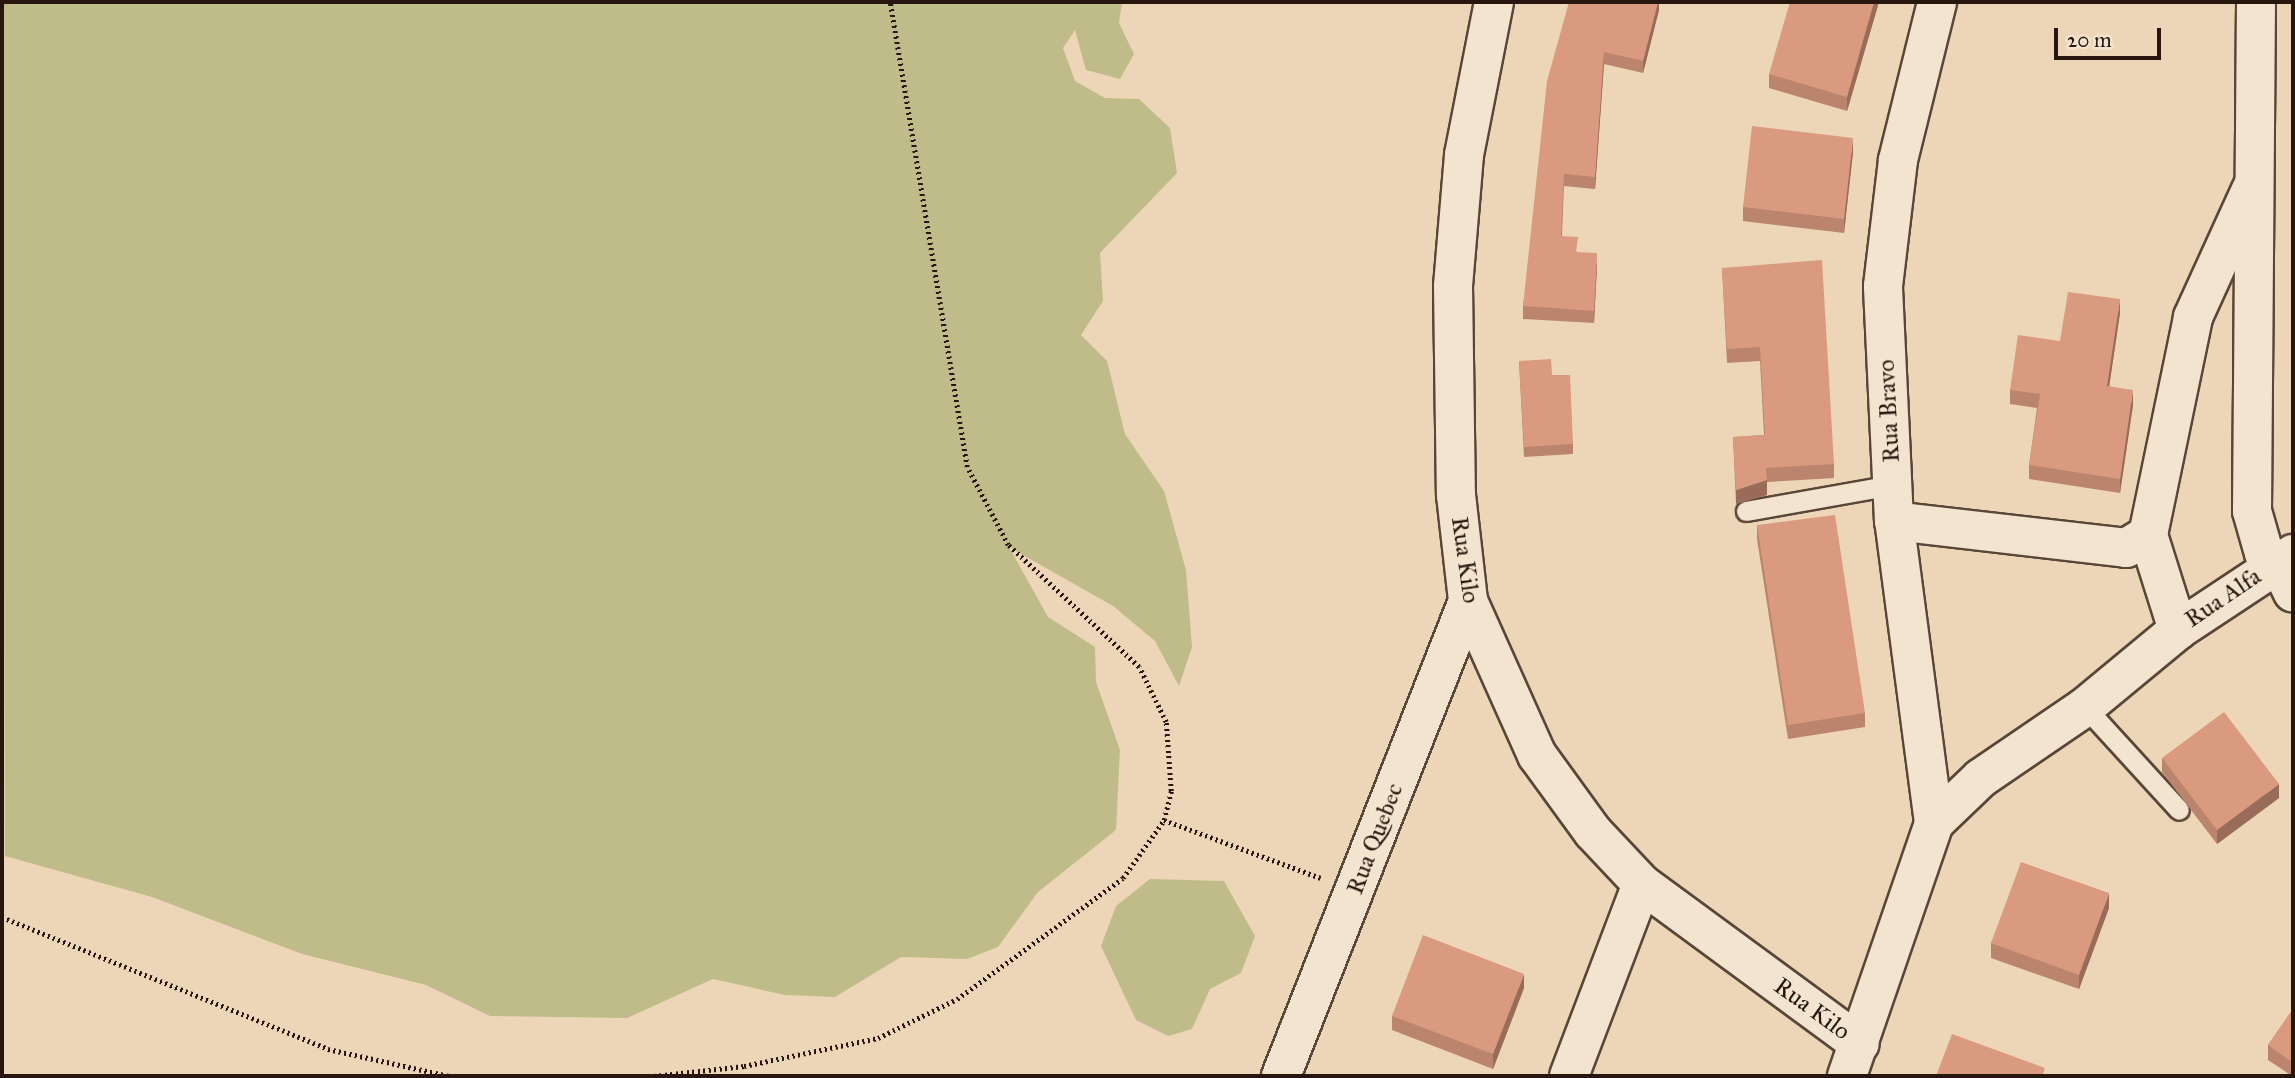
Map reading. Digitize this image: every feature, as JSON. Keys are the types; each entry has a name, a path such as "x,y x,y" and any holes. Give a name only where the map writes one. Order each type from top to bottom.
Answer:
{"street":[{"name":"Rua Kilo","path":"1494,2 1464,155 1453,286 1455,483 1468,601 1536,755 1642,884 1854,1060"},
{"name":"Rua Bravo","path":"1934,824 1893,503 1883,286 1898,160 1937,2"},
{"name":"Rua Alfa","path":"1854,1060 1934,824 1981,778 2085,707 2178,629 2288,570 2264,552 2252,511 2251,190 2256,2"},
{"path":"2178,629 2148,535 2193,317 2251,190"},
{"path":"1893,503 2126,548 2148,535"},
{"name":"Rua Quebec","path":"1281,1076 1468,601"},
{"path":"1569,1076 1642,884"}],"lane":[{"path":"1746,511 1893,503"},
{"path":"2085,707 2179,810"}],"path":[{"path":"654,1076 744,1066 878,1038 957,999 1123,878 1164,820 1171,791 1166,722 1139,667 1008,545 967,467 890,2"},
{"path":"1164,820 1355,890"},
{"path":"2,917 328,1049 449,1076"}],"shaded area":[{"path":"2,2 1122,2 1119,23 1134,54 1120,79 1086,70 1075,30 1063,48 1075,81 1105,98 1139,99 1170,128 1177,173 1100,253 1103,301 1081,335 1107,361 1125,434 1164,491 1186,570 1192,647 1179,686 1155,641 1113,606 1009,547 1048,617 1095,647 1096,682 1120,750 1116,830 1038,892 998,947 967,959 901,957 835,997 785,995 713,979 627,1018 490,1016 426,985 302,954 152,897 5,856"},
{"path":"1150,879 1224,881 1255,936 1241,973 1210,989 1192,1029 1168,1036 1136,1020 1101,946 1116,906"}],"building":[{"path":"1569,2 1658,2 1643,61 1604,52 1595,177 1564,174 1561,236 1578,237 1576,252 1597,253 1594,311 1523,306 1547,81"},
{"path":"1790,2 1874,2 1847,97 1769,74"},
{"path":"1752,126 1853,138 1844,219 1743,207"},
{"path":"1822,260 1834,464 1766,468 1767,480 1736,490 1733,437 1765,435 1760,347 1727,349 1722,268"},
{"path":"2068,292 2120,299 2107,386 2133,390 2120,479 2029,465 2040,394 2010,390 2018,335 2060,341"},
{"path":"1551,359 1552,375 1570,375 1573,444 1524,447 1519,361"},
{"path":"1835,515 1865,713 1788,725 1757,525"},
{"path":"2224,712 2279,784 2217,830 2162,758"},
{"path":"2021,862 2109,893 2079,975 1991,943"},
{"path":"1423,935 1524,974 1493,1054 1392,1016"},
{"path":"2293,1009 2293,1063 2268,1045"},
{"path":"1952,1034 2045,1068 2042,1076 1936,1076"}]}
